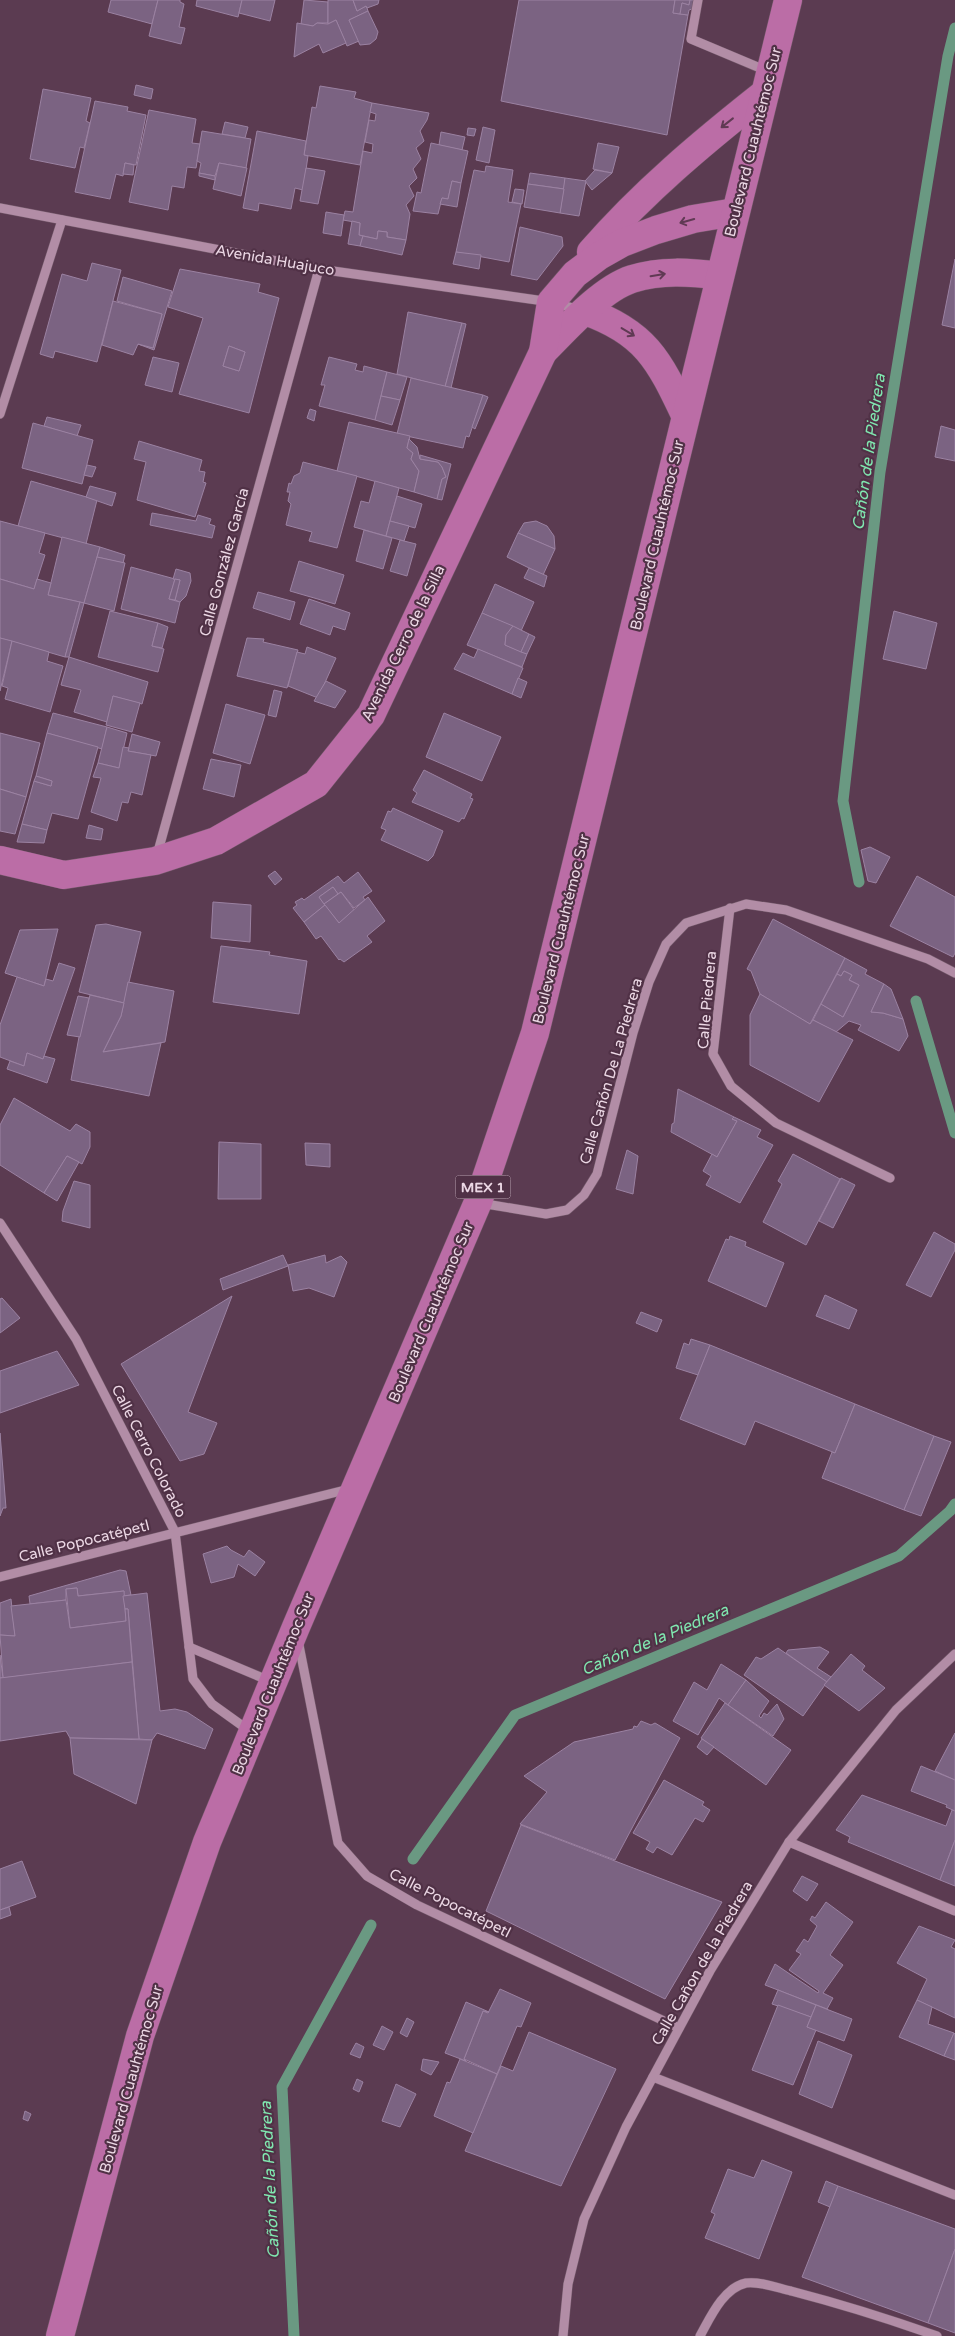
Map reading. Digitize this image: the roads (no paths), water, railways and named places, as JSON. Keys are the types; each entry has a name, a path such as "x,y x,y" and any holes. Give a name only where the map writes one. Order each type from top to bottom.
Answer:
{"main road":[{"name":"Boulevard Cuauhtémoc Sur","path":"60,2336 140,2036 207,1842 296,1627 478,1202 535,1033 552,971 685,414 788,0"},
{"path":"551,302 598,244 638,202 768,82"},
{"path":"575,274 622,243 693,220 735,212"},
{"path":"584,311 631,280 683,271 720,276"},
{"name":"Avenida Cerro de la Silla","path":"0,860 64,875 156,861 216,841 316,784 371,715 543,352 551,302"},
{"path":"584,311 613,323 636,337 651,351 685,414"},
{"name":"Avenida Cerro de la Silla","path":"543,352 584,311"}],"street":[{"path":"698,0 690,39 768,82"},
{"name":"Avenida Huajuco","path":"0,208 319,269 551,302 584,311"},
{"path":"0,414 62,220"},
{"name":"Calle González García","path":"156,861 319,269"},
{"name":"Calle Cañón De La Piedrera","path":"478,1202 546,1214 567,1210 584,1195 596,1174 633,1034 649,982 666,944 686,923 746,904 786,910 928,959 955,973"},
{"name":"Calle Piedrera","path":"730,908 713,1054 731,1086 776,1123 890,1178"},
{"name":"Calle Cerro Colorado","path":"0,1223 76,1339 175,1532 356,1487"},
{"path":"175,1532 193,1679 212,1704 252,1733"},
{"name":"Calle Popocatépetl","path":"0,1577 175,1532"},
{"name":"Calle Popocatépetl","path":"296,1627 338,1843 367,1876 417,1905 679,2028"},
{"path":"189,1647 273,1683"},
{"name":"Calle Cañon de la Piedrera","path":"563,2336 568,2284 584,2219 626,2127 710,1971 789,1842 896,1710 955,1654"},
{"path":"789,1842 955,1911"},
{"path":"652,2077 955,2194"},
{"path":"700,2336 717,2306 732,2292 746,2283 766,2285 830,2301 872,2313 937,2336"}],"waterway":[{"name":"Cañón de la Piedrera","path":"859,882 843,801 880,472 948,56 955,28"},
{"name":"Cañón de la Piedrera","path":"916,1001 955,1133"},
{"name":"Cañón de la Piedrera","path":"413,1859 515,1715 899,1556 950,1511 955,1504"},
{"name":"Cañón de la Piedrera","path":"294,2336 282,2087 371,1925"}]}
